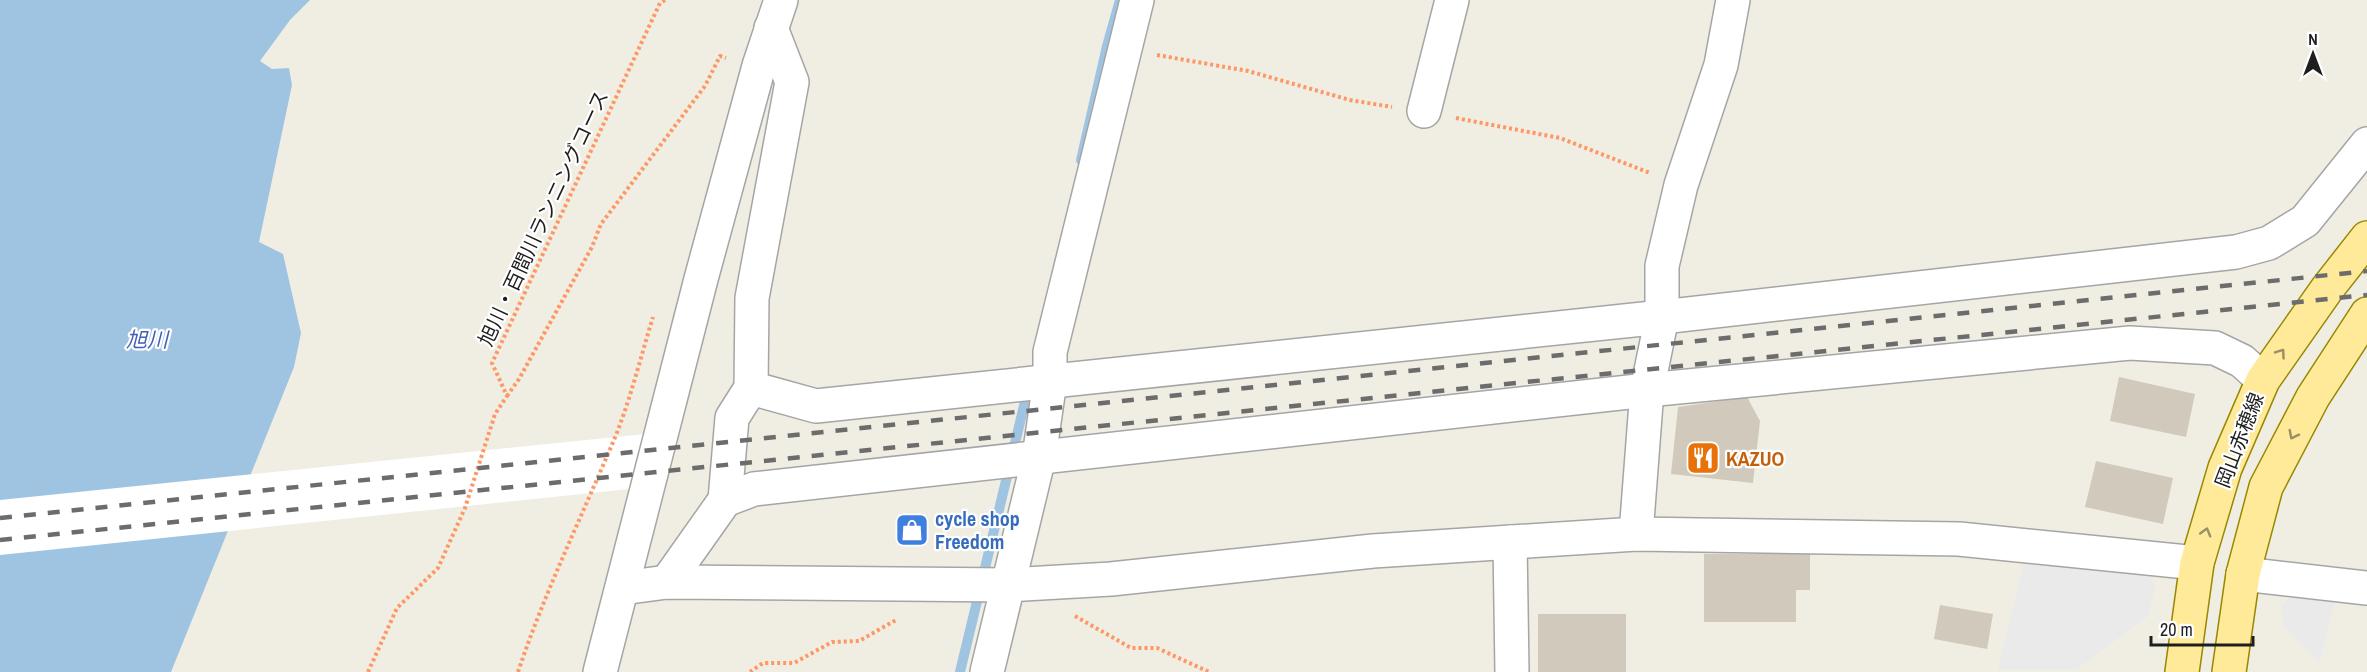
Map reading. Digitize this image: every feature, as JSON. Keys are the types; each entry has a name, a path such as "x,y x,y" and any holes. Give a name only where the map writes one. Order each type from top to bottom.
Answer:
{"main road":[{"name":"岡山赤穂線","path":"2182,672 2197,563 2225,468 2262,380 2326,289 2367,238"},
{"path":"2229,672 2243,574 2266,487 2313,397 2367,314"}],"street":[{"path":"987,672 988,585 1035,383 1050,352 1137,0"},
{"path":"1424,111 1452,0"},
{"path":"1636,534 1647,390 1662,317 1662,266 1682,185 1721,65 1733,0"},
{"path":"600,672 701,279 759,66 776,14"},
{"path":"667,582 725,500 732,418 751,388 752,298 792,82 776,14"},
{"path":"751,388 816,406 1662,317 2236,252 2269,243 2305,221 2367,144"},
{"path":"725,500 754,489 1017,459 1647,390 2130,343 2215,348 2242,362 2262,380"},
{"path":"622,588 667,582 988,585 1111,579 1373,550 1636,534 1959,539 2197,563"},
{"path":"1510,542 1512,672"},
{"path":"2243,574 2367,588"}],"path":[{"name":"旭川・百間川ランニングコース","path":"507,396 492,363 660,3 665,0"},
{"path":"368,672 397,608 438,568 465,508 495,414 519,379 592,247 601,224 705,86 720,56 759,66"},
{"path":"518,672 586,501 616,433 655,311"},
{"path":"750,672 763,663 794,663 832,642 859,641 894,620"},
{"path":"1082,620 1131,648 1157,648 1209,672"}],"shaded area":[{"path":"2025,557 2143,569 2156,586 2148,616 2077,669 1998,669"},
{"path":"2292,596 2335,601 2320,663 2283,626 2282,604"}],"water":[{"name":"旭川","path":"0,0 310,0 290,20 260,61 272,69 289,68 292,85 259,242 283,254 301,333 294,367 171,672 0,672"}],"pier":[{"path":"645,434 629,489 0,555 0,500"}],"building":[{"path":"2119,377 2195,394 2186,437 2110,421"},
{"path":"1747,397 1760,421 1753,483 1671,474 1678,407"},
{"path":"2096,461 2173,478 2163,524 2085,507"},
{"path":"1704,554 1810,554 1810,590 1796,590 1796,622 1704,622"},
{"path":"1940,605 1993,614 1987,649 1934,639"},
{"path":"1538,614 1626,614 1626,672 1538,672"}],"waterway":[{"path":"1081,160 1120,0"},
{"path":"960,672 1028,389"}],"railway":[{"path":"0,518 2367,271"},
{"path":"0,540 2367,295"}],"place":[{"name":"KAZUO","path":"1703,458"},
{"name":"cycle shop Freedom","path":"912,530"}]}
